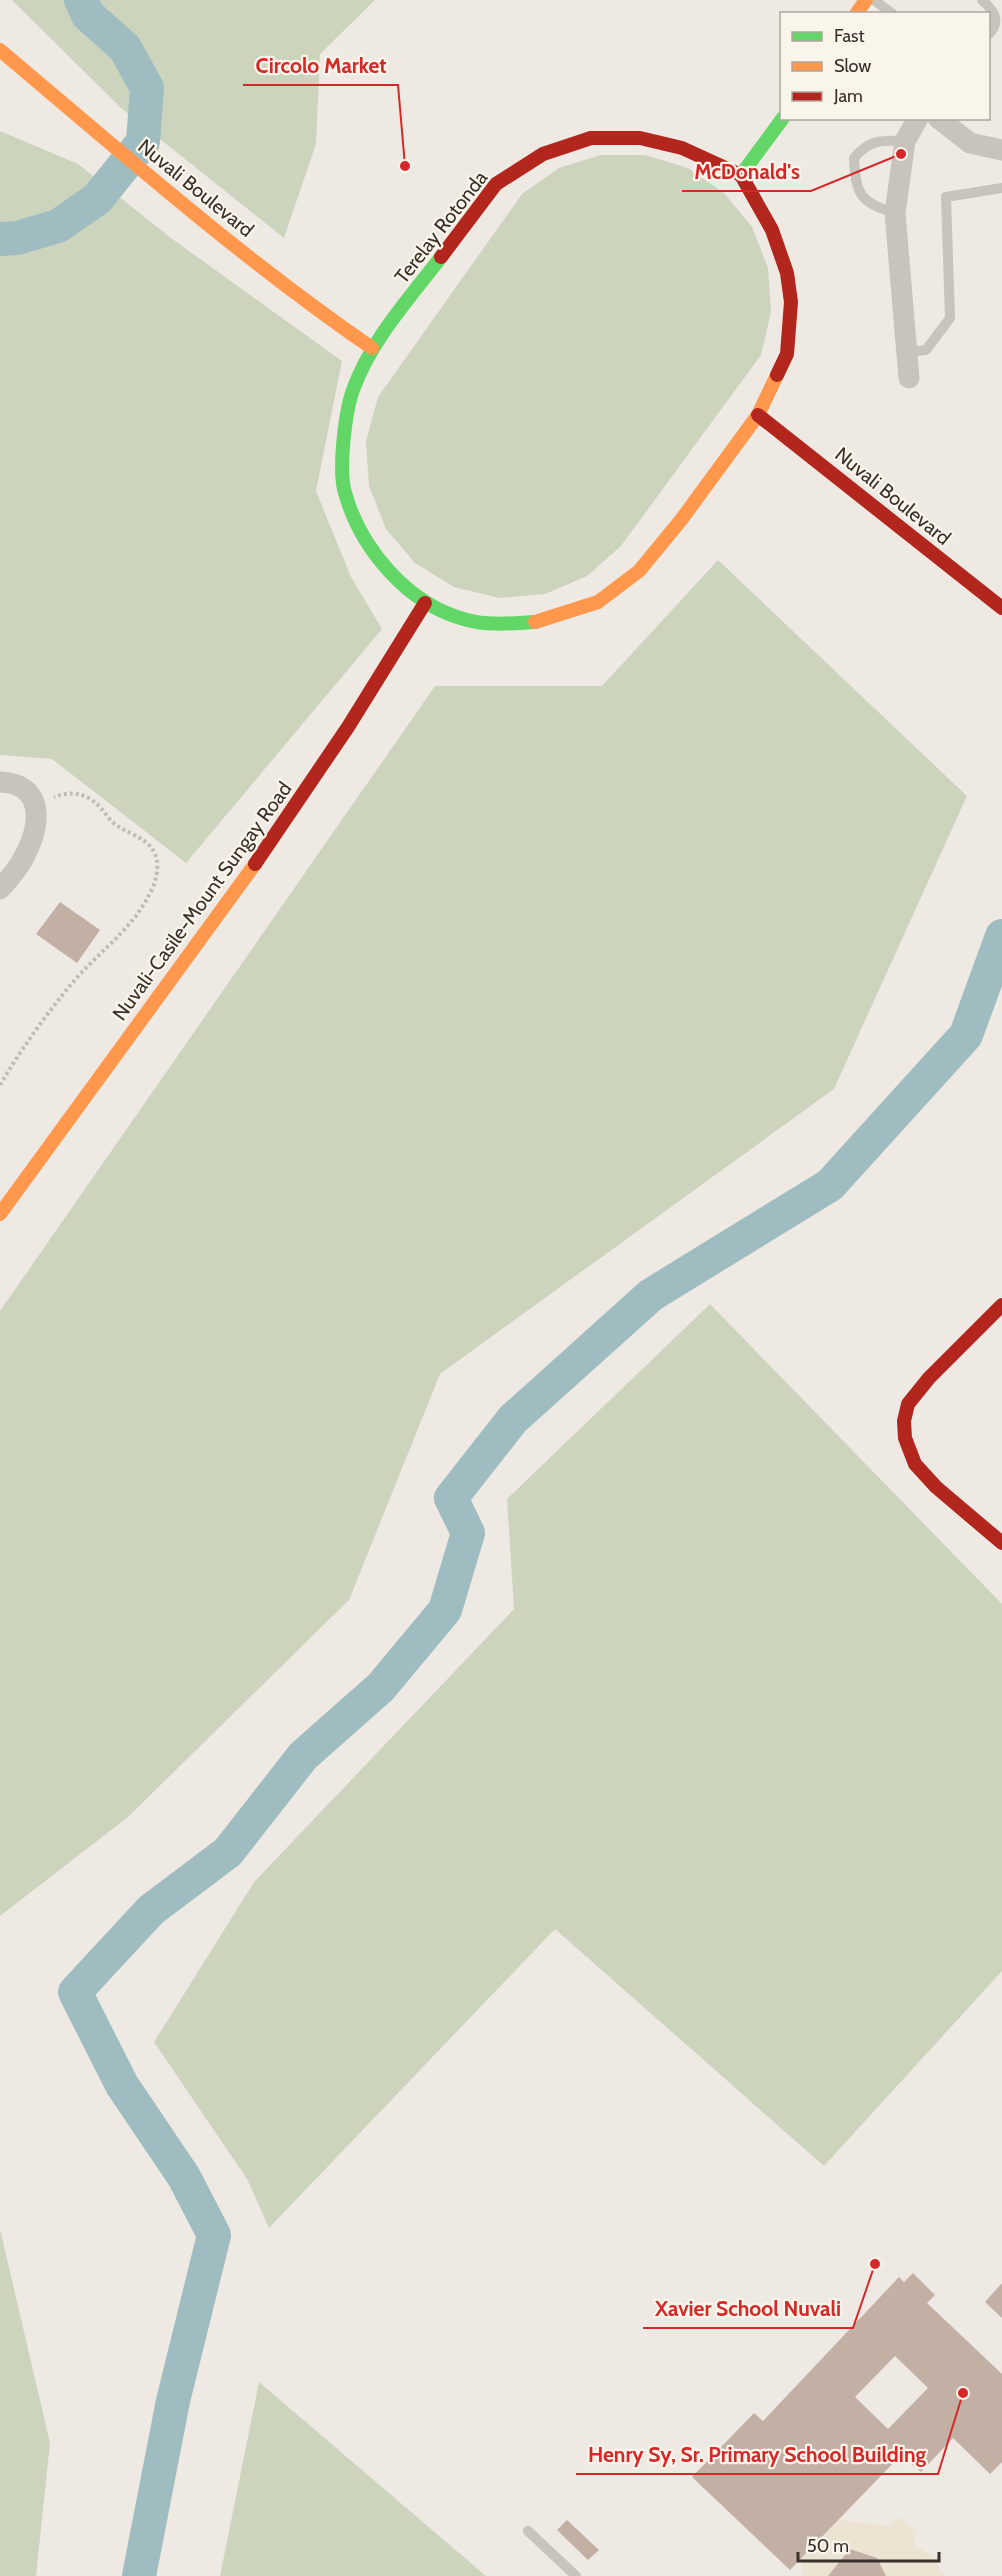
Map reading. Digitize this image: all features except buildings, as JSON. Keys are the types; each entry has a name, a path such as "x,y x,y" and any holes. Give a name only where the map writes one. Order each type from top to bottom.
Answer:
{"main road":[{"name":"Nuvali Boulevard","path":"0,50 192,212 330,319 372,348"},
{"path":"741,175 782,120"},
{"name":"Terelay Rotonda","path":"591,138 640,138 682,148 741,175 772,230 787,273 791,302 787,354 758,415 681,520 639,571 598,602 542,622 500,624 467,620 425,603 400,583 377,556 358,524 344,488 344,423 353,390 372,348 496,184 543,154 591,138"},
{"name":"Nuvali Boulevard","path":"758,415 1002,608"},
{"name":"Nuvali-Casile-Mount Sungay Road","path":"0,1214 298,801 348,727 425,603"},
{"path":"1002,1305 930,1378 908,1404 904,1421 905,1438 915,1464 936,1487 1002,1543"}],"street":[{"path":"909,378 895,213 905,141 917,120"},
{"path":"941,120 970,143 1002,150"},
{"path":"0,782 15,782 27,790 34,798 36,810 35,825 26,854 0,890"}],"lane":[{"path":"874,0 890,12"},
{"path":"982,0 992,9 997,20 995,29 990,33"},
{"path":"895,213 872,206 863,198 855,177 854,158 864,146 886,140 905,141"},
{"path":"907,352 927,350 950,318 946,197 1002,188"},
{"path":"528,2531 576,2576"}],"path":[{"path":"0,1085 17,1056 74,981 134,919 150,894 156,878 158,864 148,843 111,822 90,797 73,793 54,797"}],"green space":[{"path":"12,0 375,0 320,54 316,144 284,238 121,108"},
{"path":"0,131 78,164 171,238 342,361 316,491 351,577 382,629 186,863 52,759 0,755"},
{"path":"601,155 645,155 688,168 724,193 752,227 768,268 771,312 761,355 621,546 587,576 545,594 499,598 454,587 415,563 386,529 369,486 366,441 378,397 522,194 559,168"},
{"path":"718,560 967,796 834,1089 440,1374 349,1600 128,1817 0,1916 0,1311 435,686 602,686"},
{"path":"710,1304 1002,1604 1002,1971 824,2166 555,1929 269,2228 247,2179 154,2042 254,1882 514,1609 507,1499"},
{"path":"0,2229 50,2443 36,2576 0,2576"},
{"path":"259,2382 486,2576 220,2576"}],"shaded area":[{"path":"902,2519 916,2532 914,2544 930,2554 945,2576 886,2576 877,2558 851,2549 829,2576 803,2576 801,2560 839,2520 891,2526 893,2520"}],"waterway":[{"path":"0,239 17,238 58,226 97,199 143,142 147,88 125,48 88,15 81,0"},
{"path":"139,2576 173,2401 214,2235 184,2177 122,2085 75,1992 151,1910 228,1852 303,1756 381,1687 445,1610 468,1533 451,1498 513,1419 651,1295 830,1185 966,1035 1002,936"}],"traffic: fast":[{"path":"741,175 782,120"},
{"path":"441,257 380,337 353,390 345,425 342,467 344,489 351,511 374,552 406,588 425,602 445,612 475,622 501,624 535,622"}],"traffic: slow":[{"path":"857,12 866,0"},
{"path":"0,50 229,241 323,314 372,348"},
{"path":"535,622 598,602 639,571 681,520 758,415 777,375"},
{"path":"0,1214 255,864"}],"traffic: jam":[{"path":"591,138 640,138 682,148 741,175 772,230 787,273 791,302 787,354 777,375"},
{"path":"441,257 496,184 543,154 591,138"},
{"path":"758,415 1002,608"},
{"path":"255,864 348,727 425,603"},
{"path":"1002,1305 929,1378 908,1404 904,1421 905,1438 915,1464 936,1487 1002,1543"}],"place":[{"name":"McDonald's","path":"901,154"},
{"name":"Circolo Market","path":"405,166"},
{"name":"Xavier School Nuvali","path":"875,2264"},
{"name":"Henry Sy, Sr. Primary School Building","path":"963,2393"}]}
